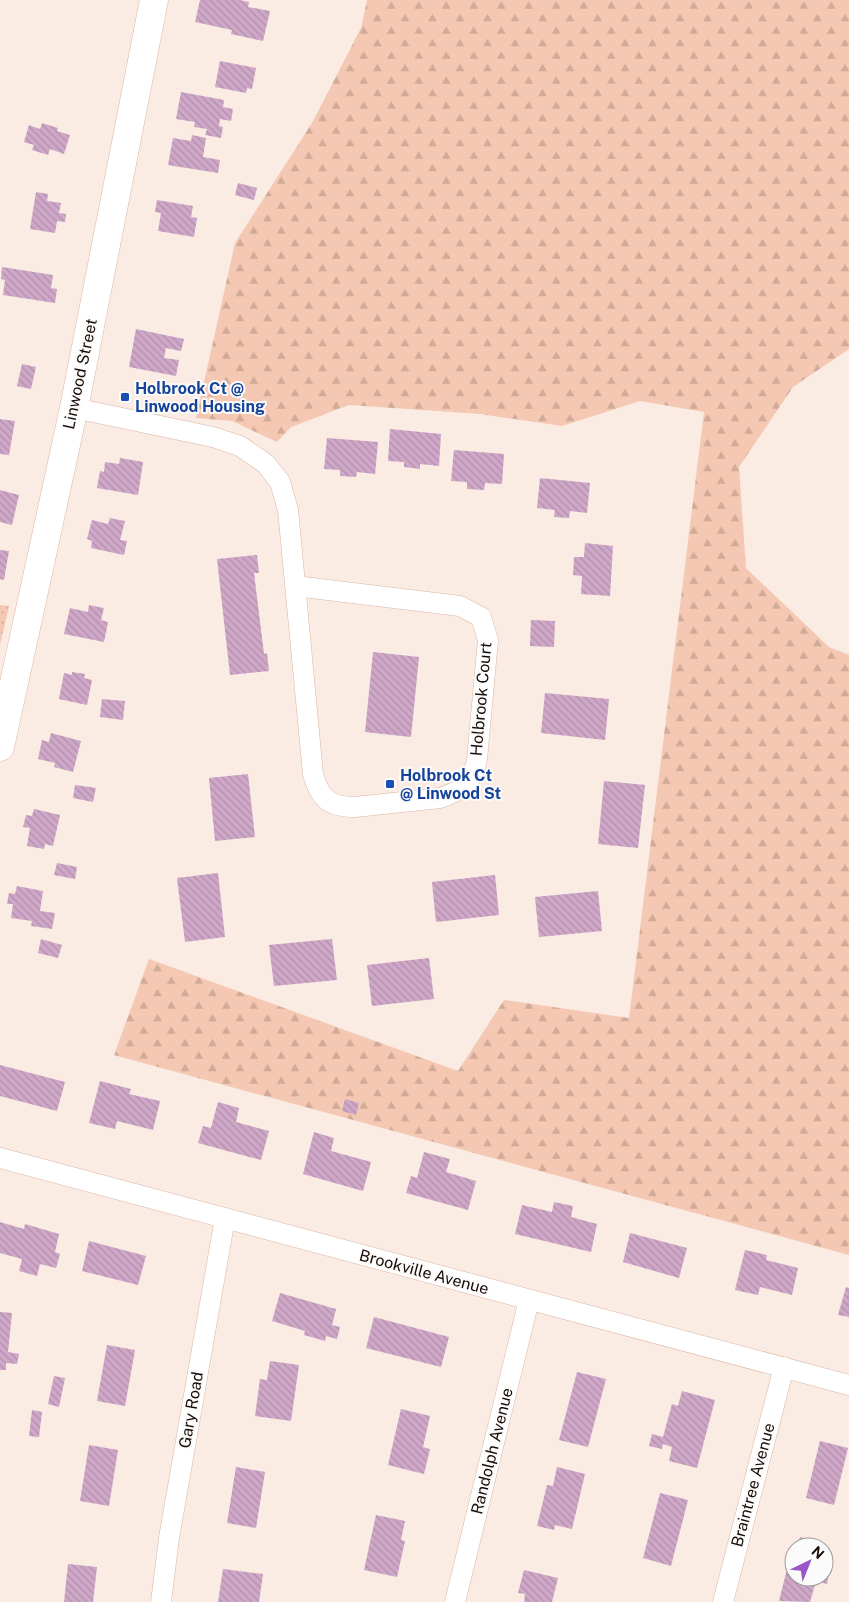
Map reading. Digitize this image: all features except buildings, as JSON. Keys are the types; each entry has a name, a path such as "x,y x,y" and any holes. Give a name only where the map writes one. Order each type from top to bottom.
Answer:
{"main road":[{"name":"Linwood Street","path":"0,746 74,408 154,0"}],"street":[{"name":"Holbrook Court","path":"74,408 213,437 240,446 266,464 280,482 288,510 295,586 313,774 317,787 323,797 341,807 355,807 440,798 452,794 467,784 472,778 477,759 488,640 481,617 460,606 295,586"},
{"name":"Brookville Avenue","path":"0,1158 849,1385"},
{"name":"Gary Road","path":"161,1602 169,1538 225,1218"},
{"name":"Randolph Avenue","path":"455,1602 529,1300"},
{"name":"Braintree Avenue","path":"723,1602 784,1367"}],"green space":[{"path":"367,0 849,0 849,349 793,387 739,467 746,568 829,647 849,655 849,1255 114,1055 149,959 458,1071 504,1000 629,1018 704,412 640,401 562,426 480,414 349,405 291,427 277,442 232,421 196,418 235,243 312,123 361,28"},
{"path":"0,605 9,606 0,645"}],"place":[{"name":"Holbrook Ct @ Linwood Housing","path":"125,397"},
{"name":"Holbrook Ct @ Linwood St","path":"390,784"}]}
